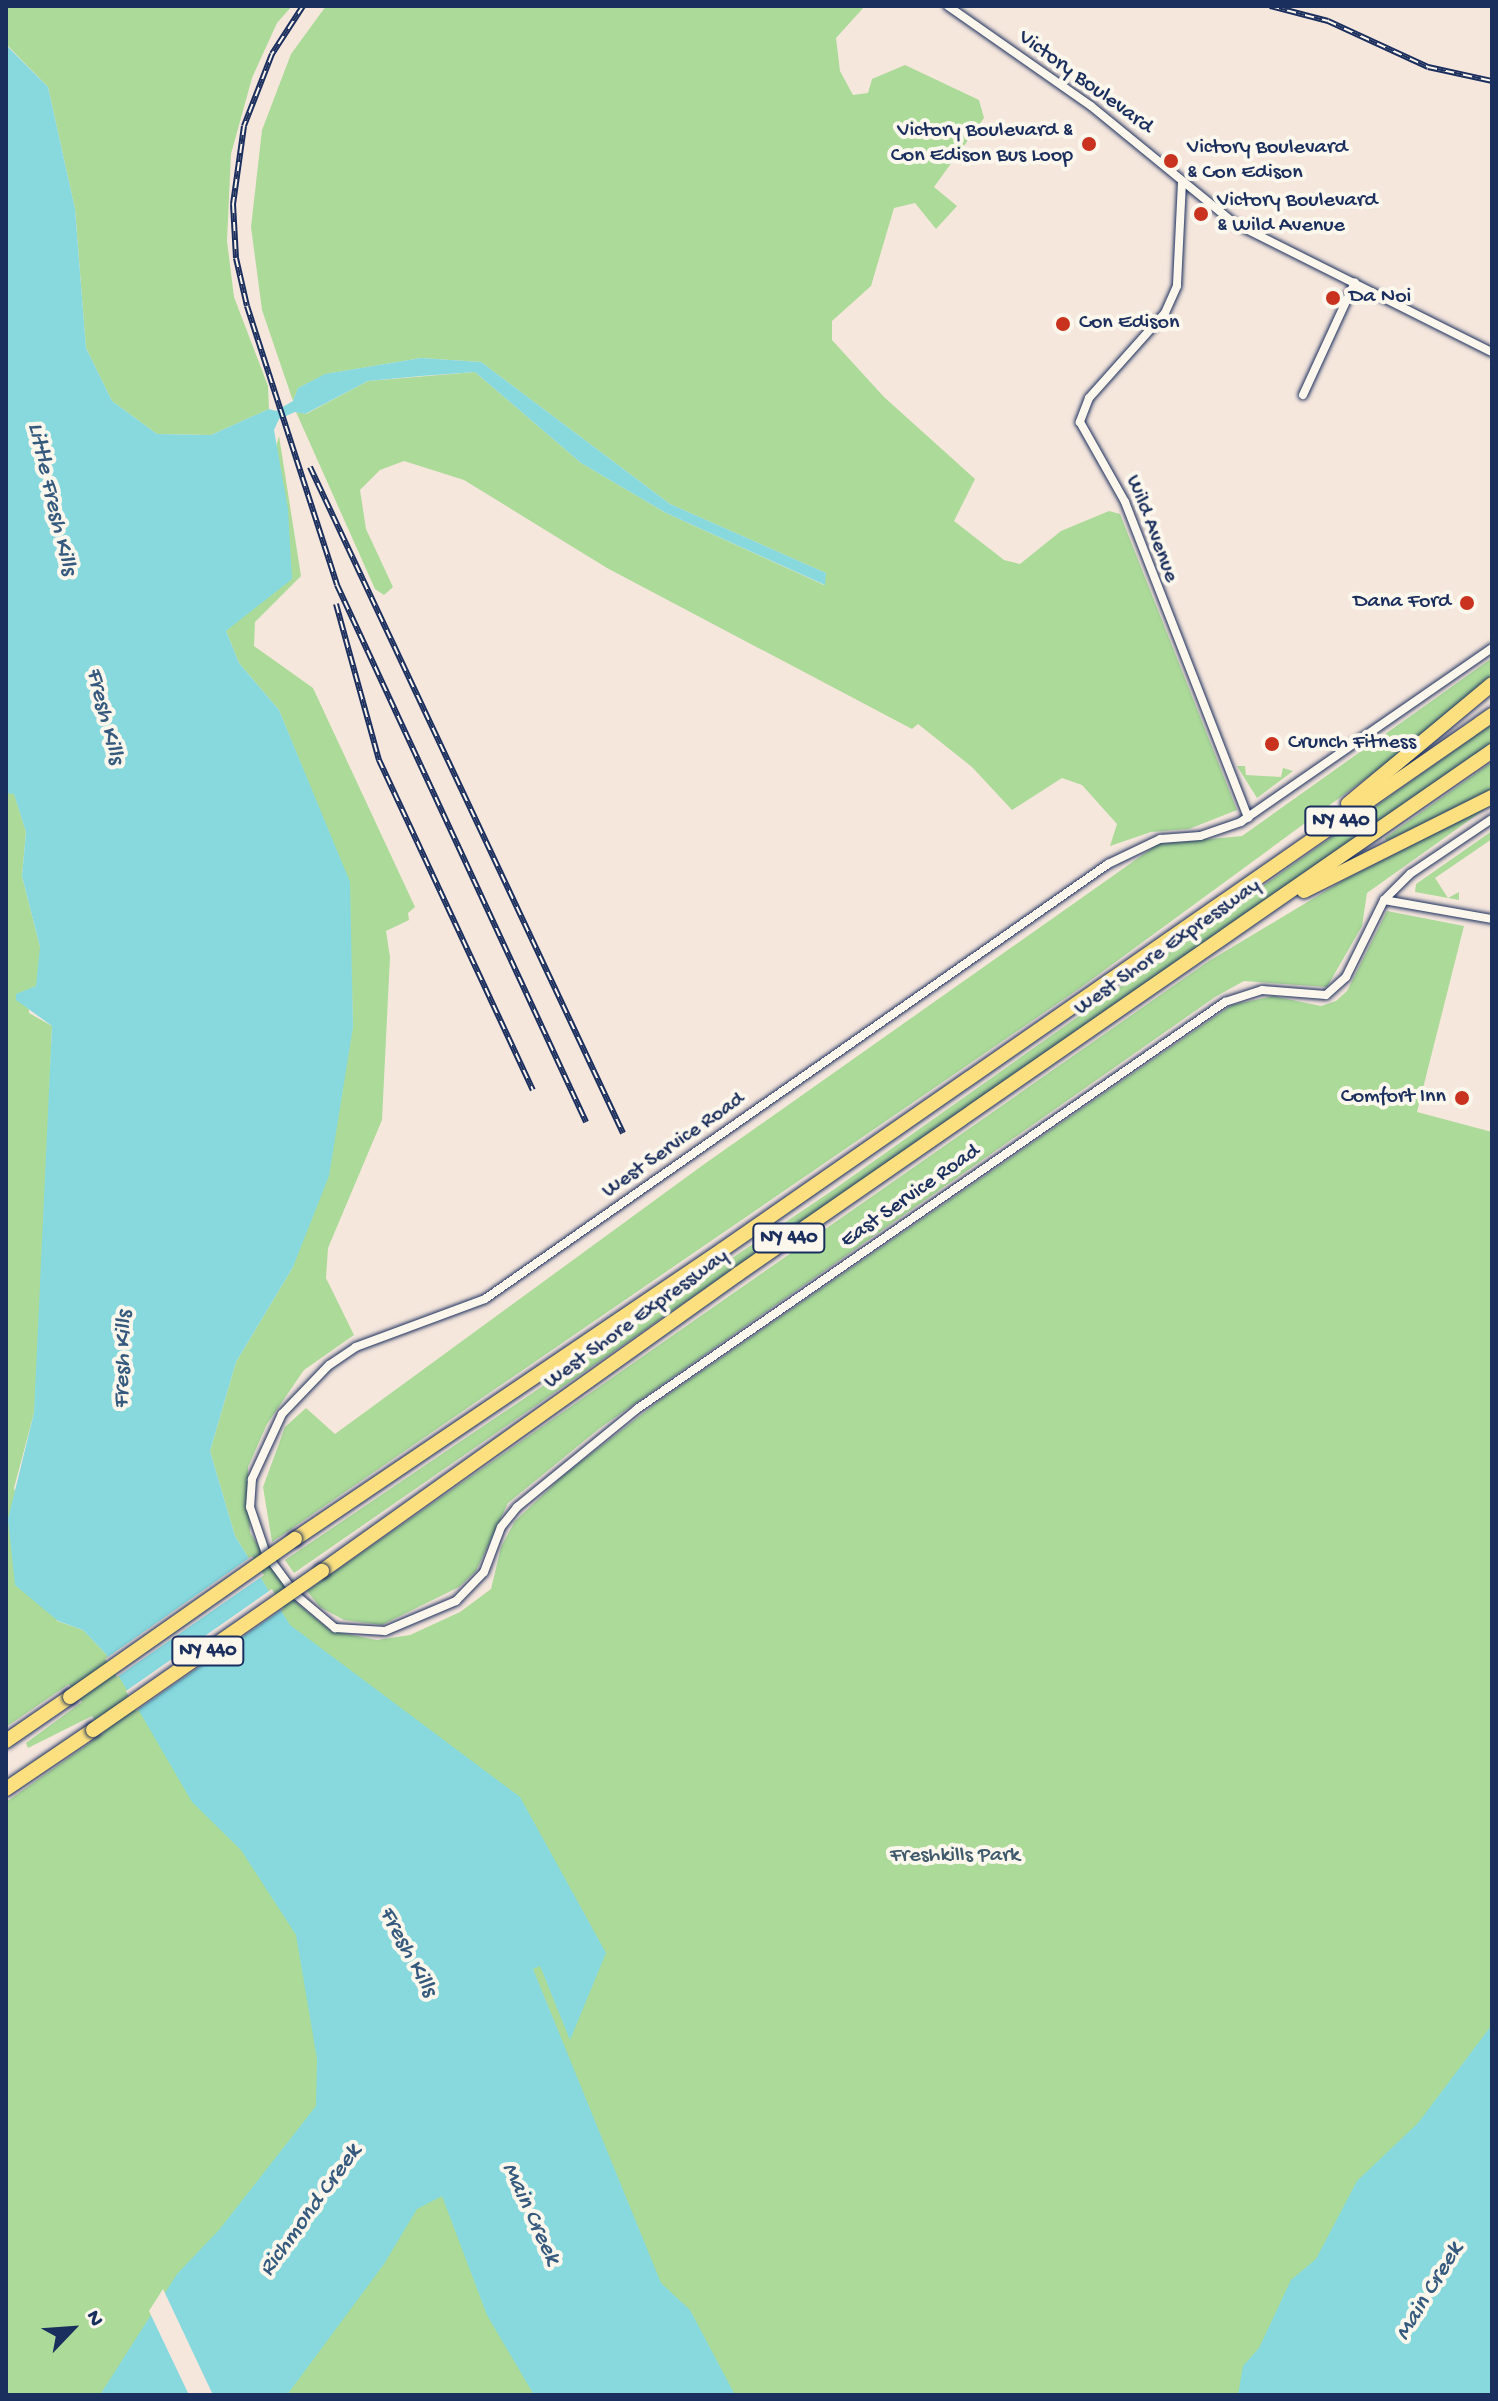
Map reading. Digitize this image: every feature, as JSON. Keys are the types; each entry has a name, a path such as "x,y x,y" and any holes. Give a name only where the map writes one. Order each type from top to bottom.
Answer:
{"highway":[{"path":"1189,926 1378,782 1492,684"},
{"name":"West Shore Expressway","path":"6,1741 1492,715"},
{"name":"West Shore Expressway","path":"6,1789 1492,751"},
{"path":"1260,911 1492,797"}],"street":[{"name":"Victory Boulevard","path":"948,6 1100,113 1234,223 1492,352"},
{"name":"Wild Avenue","path":"1182,182 1177,286 1165,313 1089,398 1080,422 1125,502 1244,820"},
{"path":"1303,395 1355,282"},
{"name":"West Service Road","path":"283,1577 255,1530 252,1479 282,1414 329,1365 356,1347 458,1310 504,1286 1139,845 1200,836 1244,820 1492,648"},
{"name":"East Service Road","path":"283,1577 314,1614 335,1628 362,1634 410,1624 456,1601 484,1572 501,1527 517,1507 637,1409 1225,1002 1262,990 1326,995 1346,977 1384,900 1410,874 1492,819"},
{"path":"1384,900 1492,919"}],"green space":[{"path":"6,6 292,6 277,23 252,78 231,154 227,241 234,297 268,386 269,409 211,435 157,434 112,401 86,348 75,209 48,87 6,44"},
{"path":"326,6 865,6 836,38 840,71 853,95 868,93 872,79 905,65 979,100 984,118 934,187 957,206 936,229 915,203 894,208 871,286 832,321 832,340 884,397 975,479 954,521 1004,560 1020,564 1061,531 1109,511 1120,514 1237,810 1189,829 1151,832 1110,846 1117,824 1082,785 1062,778 1012,810 972,767 918,724 912,729 607,568 464,480 404,461 380,470 360,490 366,529 393,587 384,595 375,589 296,412 306,414 368,381 475,372 581,463 666,513 824,585 826,573 670,504 481,362 421,358 326,374 298,388 293,401 262,310 251,227 262,130 291,54"},
{"name":"Freshkills Park","path":"279,436 301,576 255,622 254,646 313,688 415,907 408,913 409,920 386,931 390,957 382,1120 328,1248 326,1278 354,1335 304,1370 267,1424 248,1467 250,1533 296,1602 331,1631 377,1640 410,1635 460,1612 491,1589 501,1547 515,1521 564,1475 659,1401 1232,1005 1273,996 1321,1006 1336,1001 1347,991 1387,911 1464,926 1417,1112 1492,1132 1492,2395 6,2395 6,1802 104,1733 92,1716 28,1748 26,1743 82,1702 69,1684 6,1727 6,793 14,793 26,832 22,876 40,947 41,972 36,986 28,990 29,1013 52,1026 40,1349 34,1413 14,1488 57,1621 83,1630 106,1654 144,1716 283,1614 235,1536 210,1451 236,1362 293,1267 353,1027 349,882 279,710 239,663 226,631"},
{"path":"1492,658 1492,675 1420,739 1080,988 272,1542 263,1487 285,1427 306,1408 335,1434 703,1165 1158,844 1242,836"},
{"path":"1492,724 1492,743 294,1573 285,1560 833,1190"},
{"path":"1492,762 1492,794 1386,841 1385,838"},
{"path":"1237,766 1245,766 1246,775 1281,777 1283,768 1293,771 1257,798"},
{"path":"1492,804 1367,893 1362,926 1327,987 1244,981 1215,997 600,1428 508,1503 476,1571 459,1587 382,1625 344,1620 320,1607 307,1591 1209,961 1344,880"},
{"path":"1492,831 1492,839 1435,878 1448,898 1415,892 1416,884"},
{"path":"1459,892 1459,900 1448,898"}],"water":[{"path":"6,45 48,87 75,209 86,348 112,401 157,434 211,435 269,409 276,411 293,401 298,388 325,374 421,358 481,362 670,504 826,573 825,585 666,513 581,463 475,372 368,381 305,414 295,412 279,419 274,430 288,509 292,579 226,631 239,663 279,710 350,882 353,1027 329,1176 293,1267 236,1362 210,1451 235,1536 290,1625 520,1797 606,1953 570,2040 540,1966 533,1969 661,2283 690,2310 735,2395 534,2395 487,2315 442,2196 417,2209 384,2264 287,2395 100,2395 177,2274 219,2230 316,2106 317,2059 296,1935 241,1850 192,1802 106,1654 83,1630 58,1621 15,1585 8,1519 34,1413 52,1026 16,1000 16,994 36,986 40,947 22,876 26,832 14,794 6,793"},
{"name":"Main Creek","path":"1492,2007 1492,2395 1238,2395 1243,2366 1259,2348 1291,2280 1316,2259 1357,2181 1418,2123 1491,2026"}],"pier":[{"path":"252,1556 264,1575 117,1677 105,1659"},
{"path":"272,1589 284,1608 136,1711 126,1691"},
{"path":"163,2289 213,2395 189,2395 149,2311"}],"railway":[{"path":"303,6 272,54 244,126 233,204 236,258 247,306 337,585 586,1122"},
{"path":"1270,6 1328,21 1428,67 1492,81"},
{"path":"310,467 623,1133"},
{"path":"336,604 379,760 533,1090"}],"place":[{"name":"Victory Boulevard & Con Edison Bus Loop","path":"1089,144"},
{"name":"Victory Boulevard & Con Edison","path":"1171,161"},
{"name":"Victory Boulevard & Wild Avenue","path":"1201,214"},
{"name":"Da Noi","path":"1333,298"},
{"name":"Con Edison","path":"1063,324"},
{"name":"Dana Ford","path":"1467,603"},
{"name":"Crunch Fitness","path":"1272,744"},
{"name":"Comfort Inn","path":"1462,1098"}],"water label":[{"name":"Little Fresh Kills","path":"51,499"},
{"name":"Fresh Kills","path":"104,716"},
{"name":"Fresh Kills","path":"124,1360"},
{"name":"Fresh Kills","path":"407,1952"},
{"name":"Richmond Creek","path":"311,2211"}]}
